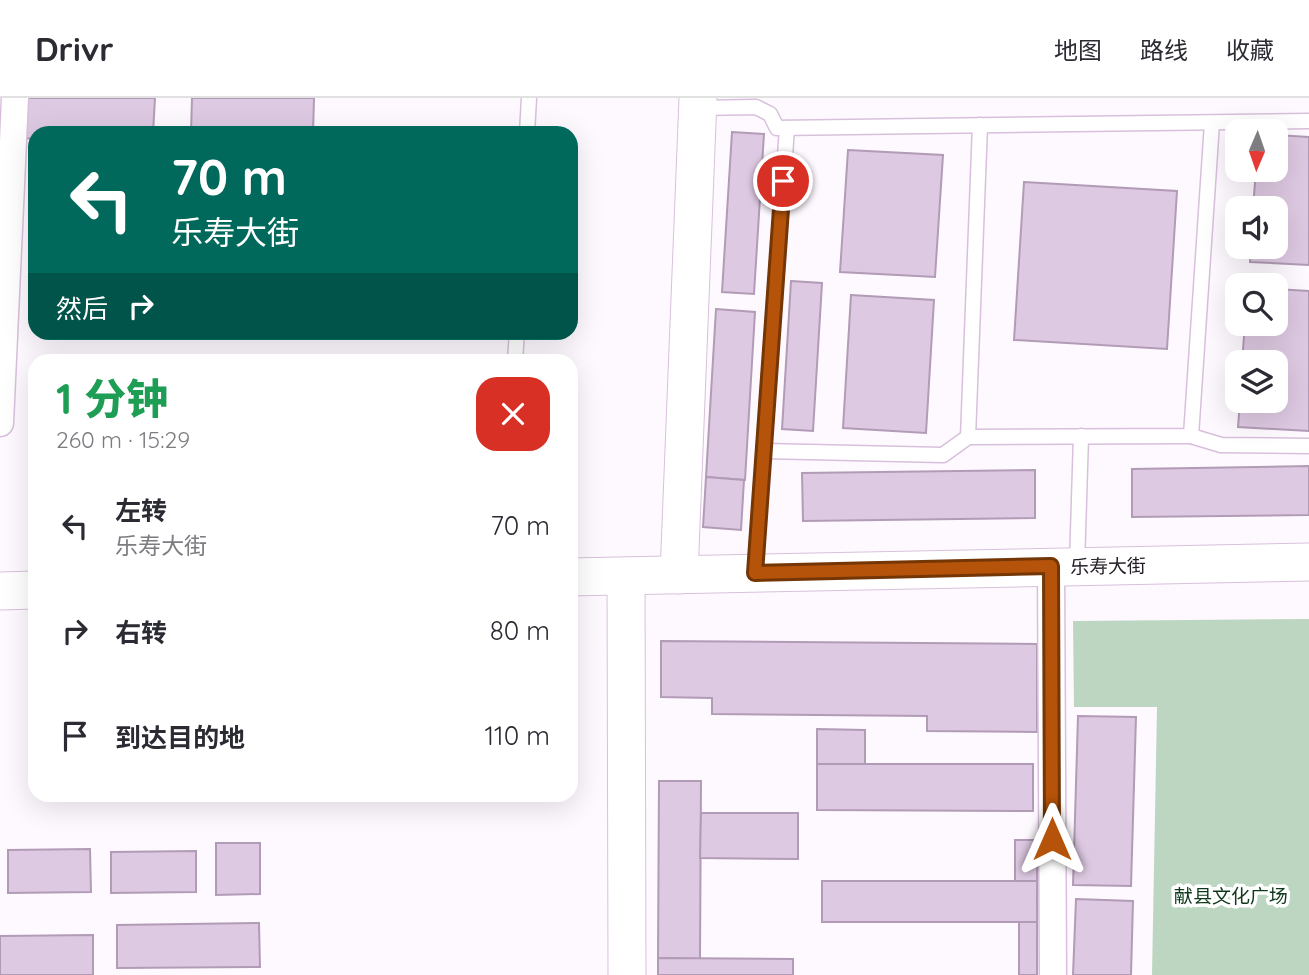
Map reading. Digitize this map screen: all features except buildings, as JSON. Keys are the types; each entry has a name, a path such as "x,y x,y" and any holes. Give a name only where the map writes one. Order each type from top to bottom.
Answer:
{"street":[{"path":"0,423 15,98"},
{"path":"679,575 698,103"},
{"name":"乐寿大街","path":"578,577 1309,562"},
{"path":"1053,975 1064,566"},
{"path":"626,576 627,975"},
{"path":"0,591 28,590"}],"lane":[{"path":"527,126 529,98"},
{"path":"698,103 756,107 770,114 777,128 1309,121"},
{"path":"1191,436 1212,122"},
{"path":"968,437 980,125"},
{"path":"755,573 787,128"},
{"path":"1064,566 1081,436"},
{"path":"764,451 943,455 968,437 1191,436 1221,445 1309,446"}],"green space":[{"name":"献县文化广场","path":"1309,619 1309,975 1152,975 1157,707 1074,707 1073,621"}],"route":[{"path":"783,181 755,573 1051,566 1052,839"}]}
